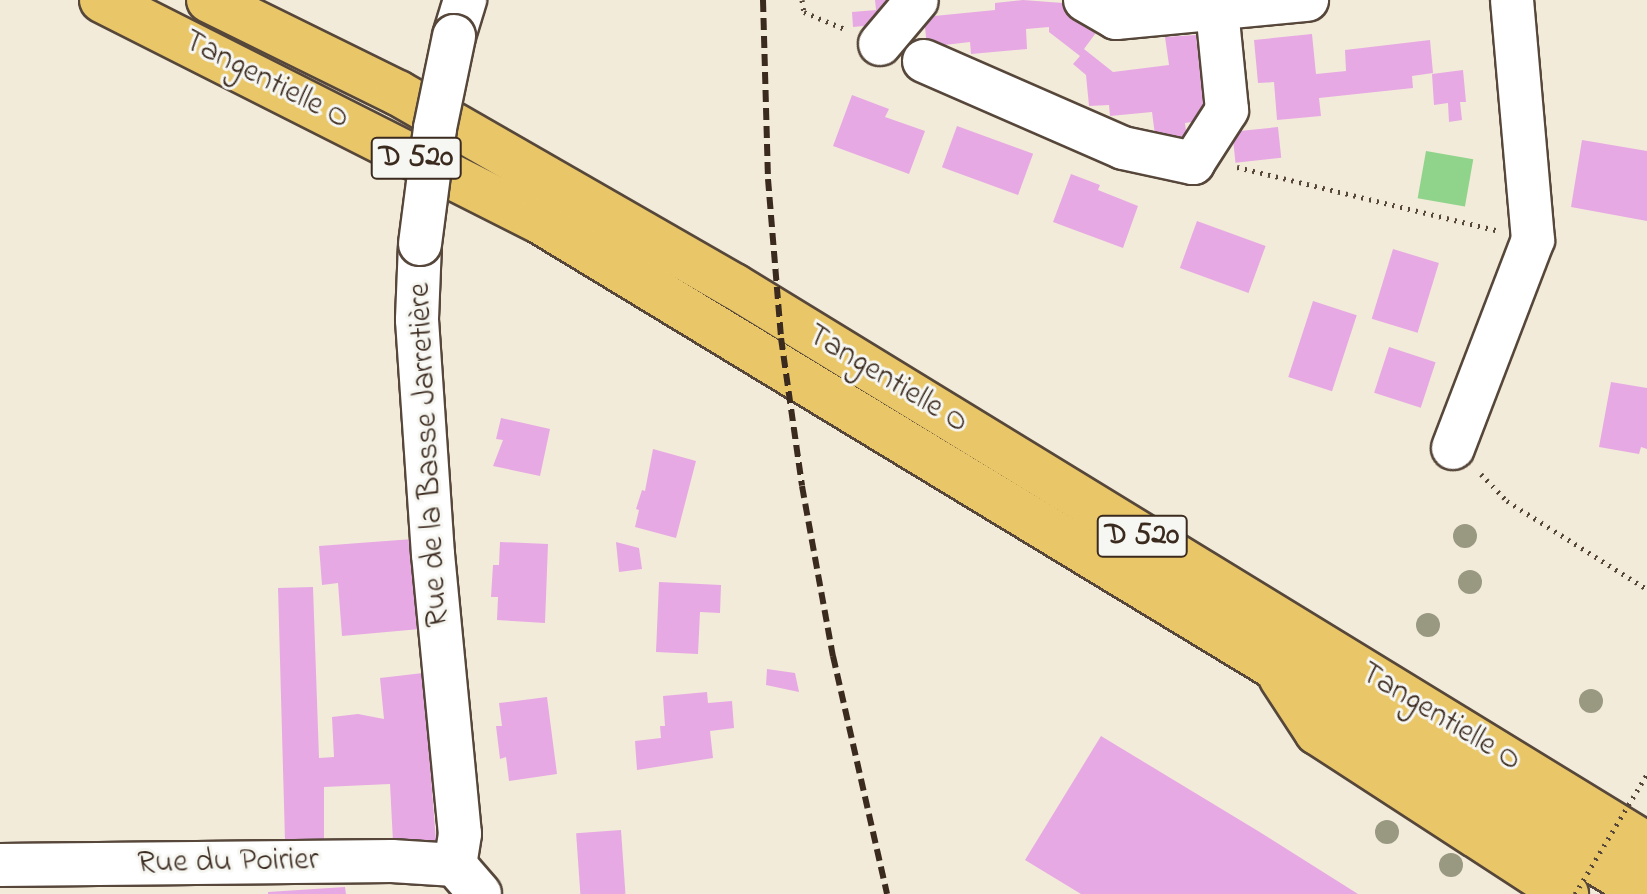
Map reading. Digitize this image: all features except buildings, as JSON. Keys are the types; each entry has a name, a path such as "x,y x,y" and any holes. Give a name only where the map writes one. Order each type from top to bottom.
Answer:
{"main road":[{"name":"Tangentielle O","path":"102,0 538,220 723,329 1278,671 1489,794 1647,893"},
{"name":"Tangentielle O","path":"209,0 398,93 734,286 1550,786"},
{"path":"1278,671 1317,732 1566,894"},
{"path":"1550,786 1647,815"},
{"name":"D 520","path":"1550,786 1647,845"}],"street":[{"path":"880,44 917,0"},
{"path":"1085,0 1116,18 1216,5 1307,0"},
{"path":"1453,448 1533,240 1512,0"},
{"path":"924,61 1123,148 1193,163 1227,110 1216,5"},
{"name":"Rue de la Basse Jarretière","path":"460,18 435,128 420,244 417,320 433,554 460,834 468,880"},
{"name":"Rue du Poirier","path":"0,865 392,861 468,880"}],"path":[{"path":"802,0 804,12 880,44"},
{"path":"1193,163 1227,165 1533,240"},
{"path":"1453,448 1507,501 1647,589"},
{"path":"1575,894 1647,774"}],"green space":[{"path":"1426,151 1473,159 1465,207 1418,198"}],"railway":[{"path":"763,0 768,179 781,338 802,486 833,656 887,894"}]}
